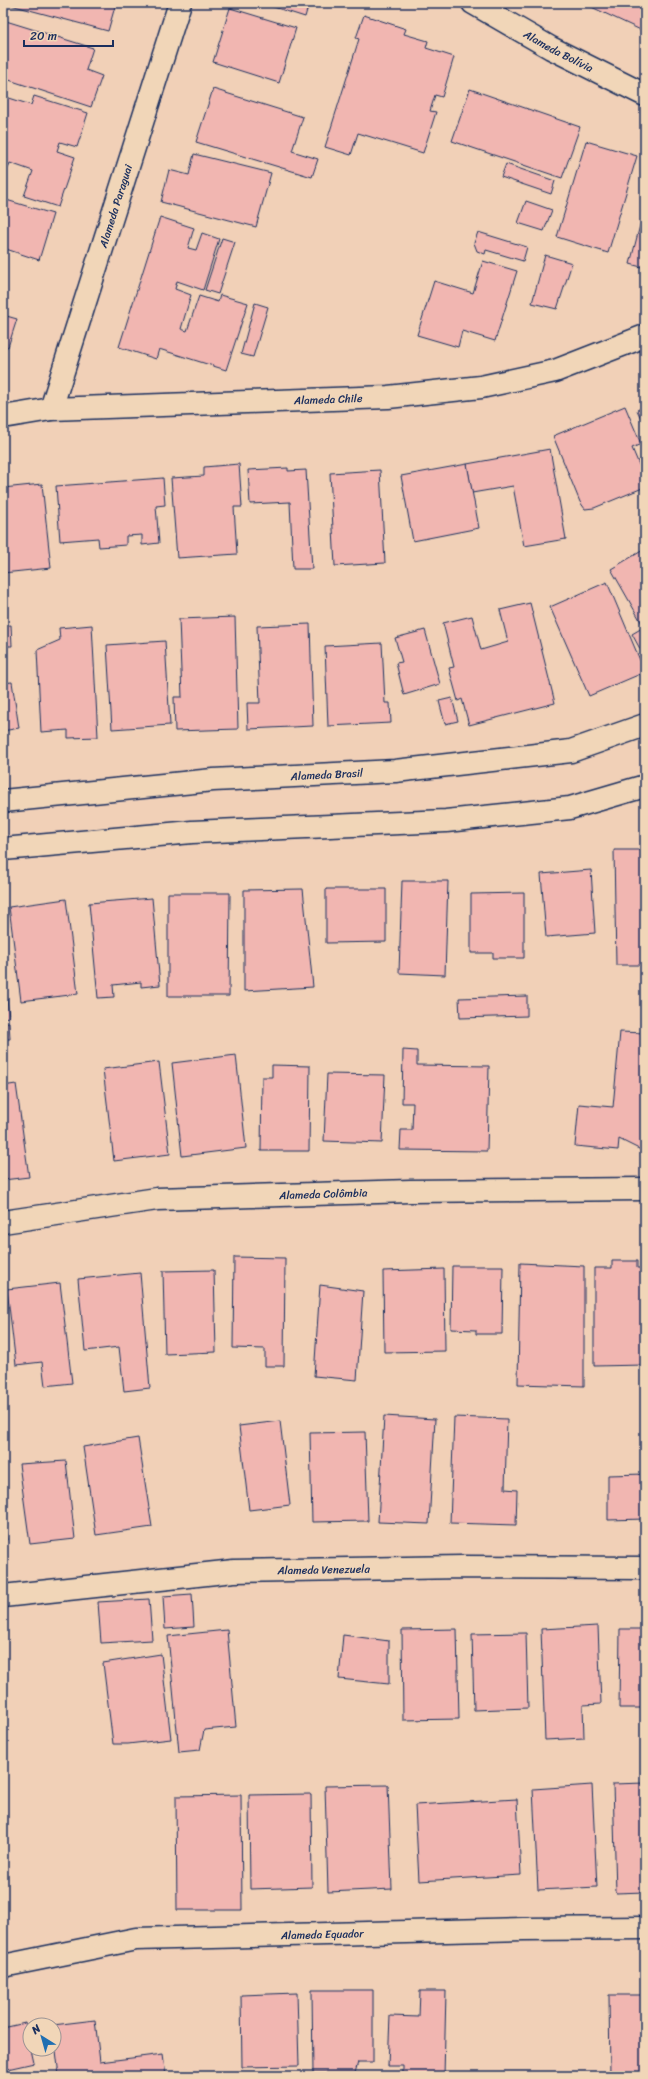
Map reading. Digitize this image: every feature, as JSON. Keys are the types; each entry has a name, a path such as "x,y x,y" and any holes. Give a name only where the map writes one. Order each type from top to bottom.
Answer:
{"street":[{"name":"Alameda Paraguai","path":"51,408 180,3"},
{"name":"Alameda Bolívia","path":"473,3 551,48 645,95"},
{"name":"Alameda Chile","path":"3,417 51,408 388,397 481,387 555,372 645,336"},
{"name":"Alameda Brasil","path":"3,801 213,780 395,771 570,751 645,725"},
{"path":"3,849 192,832 446,821 570,808 645,786"},
{"name":"Alameda Colômbia","path":"3,1222 157,1199 410,1191 645,1188"},
{"name":"Alameda Venezuela","path":"3,1596 234,1571 462,1567 645,1568"},
{"name":"Alameda Equador","path":"3,1966 136,1939 645,1928"}],"building":[{"path":"7,3 116,3 108,31"},
{"path":"261,3 309,3 305,17"},
{"path":"583,3 645,3 645,32"},
{"path":"230,8 296,28 279,83 213,62"},
{"path":"364,15 406,29 404,34 428,41 426,48 454,57 442,97 435,95 430,111 436,112 423,153 358,133 351,155 325,147 359,39 356,38"},
{"path":"6,21 93,48 86,70 102,76 91,107 3,78 3,30"},
{"path":"213,89 303,117 292,151 318,159 312,177 196,142"},
{"path":"470,89 580,127 562,178 452,141"},
{"path":"3,96 31,105 34,96 88,113 77,147 60,142 57,151 75,157 58,207 24,196 33,171 10,163 3,180"},
{"path":"586,141 637,156 608,253 557,237"},
{"path":"194,154 271,173 256,227 161,202 169,170 189,175"},
{"path":"506,164 555,181 551,194 501,177"},
{"path":"3,199 53,214 39,260 3,248"},
{"path":"526,201 552,210 544,231 518,223"},
{"path":"645,206 645,268 630,264"},
{"path":"160,217 194,228 188,248 196,250 202,233 219,239 203,290 177,281 175,289 191,295 181,329 187,331 199,296 218,302 220,295 248,303 226,370 159,349 156,359 119,347"},
{"path":"478,232 527,247 523,261 486,250 485,254 477,251 474,243"},
{"path":"222,238 235,242 218,294 205,290"},
{"path":"545,255 572,263 557,309 532,303"},
{"path":"483,261 517,271 495,341 462,331 458,347 417,335 434,281 473,293"},
{"path":"255,303 268,307 253,357 241,354"},
{"path":"3,315 17,319 8,347 3,346"},
{"path":"625,406 641,444 632,448 645,479 645,487 594,508 585,509 580,502 553,436"},
{"path":"645,406 645,427 637,410"},
{"path":"550,449 566,539 524,546 513,486 472,493 467,464"},
{"path":"239,464 242,507 234,507 237,554 177,558 171,478 204,476 204,467"},
{"path":"467,464 479,528 413,541 401,476"},
{"path":"288,468 288,471 306,470 312,569 293,569 290,502 250,504 248,470"},
{"path":"380,470 385,563 335,566 330,473"},
{"path":"163,478 165,505 156,506 159,543 142,545 142,535 126,536 126,545 99,547 98,538 60,541 56,486"},
{"path":"42,484 51,568 3,573 3,488"},
{"path":"645,549 645,658 632,634 644,627 611,569"},
{"path":"607,582 645,672 589,696 550,607"},
{"path":"530,603 555,703 469,725 462,699 458,701 449,668 454,667 443,623 472,616 481,650 508,642 500,610"},
{"path":"235,617 238,729 175,731 174,697 182,697 179,619"},
{"path":"310,624 313,726 248,729 247,703 260,703 257,626"},
{"path":"11,625 12,646 3,646 3,626"},
{"path":"92,625 98,737 68,738 68,730 41,732 37,650 60,640 59,628"},
{"path":"425,630 440,684 404,695 396,663 402,662 395,638"},
{"path":"165,641 170,725 112,729 107,645"},
{"path":"382,643 385,703 390,703 391,723 328,726 325,646"},
{"path":"12,682 19,728 3,731 3,683"},
{"path":"452,698 458,721 445,724 439,701"},
{"path":"614,850 645,850 645,965 616,965"},
{"path":"591,870 595,933 546,937 541,874"},
{"path":"402,881 448,881 445,975 399,973"},
{"path":"303,889 313,987 244,991 244,890"},
{"path":"326,889 386,889 386,942 326,943"},
{"path":"168,893 230,893 229,996 168,996"},
{"path":"524,893 524,958 493,958 493,953 471,953 471,894"},
{"path":"152,898 160,985 141,987 141,982 113,985 114,997 98,998 89,903"},
{"path":"66,899 78,994 21,1001 9,907"},
{"path":"3,913 5,936 3,936"},
{"path":"3,962 9,1017 3,1018"},
{"path":"527,996 527,1016 460,1018 459,998"},
{"path":"9,1022 10,1039 3,1039 3,1023"},
{"path":"620,1032 645,1033 645,1152 619,1139 618,1150 575,1146 579,1104 613,1107"},
{"path":"403,1050 417,1051 417,1065 489,1066 487,1151 400,1150 401,1130 412,1130 413,1103 402,1103"},
{"path":"236,1055 246,1148 182,1156 172,1063"},
{"path":"159,1062 170,1154 114,1161 103,1069"},
{"path":"272,1065 310,1066 309,1151 261,1151 262,1077 272,1077"},
{"path":"327,1074 385,1075 382,1143 324,1141"},
{"path":"16,1084 29,1177 3,1180 3,1086"},
{"path":"234,1257 285,1258 284,1366 265,1366 265,1349 233,1348"},
{"path":"612,1261 637,1261 637,1268 645,1268 645,1365 594,1366 594,1268 612,1268"},
{"path":"520,1263 584,1266 584,1386 518,1384"},
{"path":"452,1266 503,1266 502,1334 476,1334 476,1330 451,1329"},
{"path":"444,1269 445,1351 384,1352 383,1271"},
{"path":"214,1270 216,1352 165,1354 163,1271"},
{"path":"140,1273 150,1388 124,1391 119,1347 85,1351 78,1279"},
{"path":"60,1283 72,1383 45,1386 42,1362 16,1365 7,1289"},
{"path":"320,1285 363,1291 357,1380 314,1376"},
{"path":"384,1416 435,1419 429,1524 378,1522"},
{"path":"454,1417 507,1419 505,1489 517,1490 516,1525 450,1523"},
{"path":"280,1421 290,1505 249,1510 239,1426"},
{"path":"365,1432 368,1521 312,1522 310,1433"},
{"path":"138,1438 152,1527 96,1535 83,1447"},
{"path":"66,1461 75,1539 30,1544 19,1464"},
{"path":"645,1474 645,1519 608,1520 608,1475"},
{"path":"3,1516 7,1540 3,1541"},
{"path":"192,1594 194,1627 165,1629 163,1596"},
{"path":"149,1599 152,1640 101,1643 98,1602"},
{"path":"598,1626 601,1704 583,1705 584,1738 545,1740 541,1629"},
{"path":"457,1629 459,1719 403,1720 402,1630"},
{"path":"620,1629 645,1629 645,1708 619,1708"},
{"path":"227,1630 236,1727 204,1730 200,1750 179,1752 168,1636"},
{"path":"526,1633 528,1708 474,1710 472,1634"},
{"path":"343,1635 389,1641 389,1684 339,1679"},
{"path":"161,1654 171,1739 128,1744 113,1744 103,1663"},
{"path":"645,1783 645,1892 616,1893 613,1784"},
{"path":"388,1785 392,1889 328,1892 325,1786"},
{"path":"592,1785 597,1887 538,1890 533,1789"},
{"path":"311,1794 312,1887 250,1889 249,1795"},
{"path":"241,1795 242,1910 177,1910 176,1796"},
{"path":"517,1799 521,1875 419,1881 415,1805"},
{"path":"312,1990 373,1990 373,2062 358,2062 355,2073 313,2073"},
{"path":"420,1991 446,1991 444,2076 403,2076 403,2066 388,2066 390,2016 419,2017"},
{"path":"297,1993 299,2066 242,2067 241,1995"},
{"path":"609,1995 645,1995 645,2076 610,2076"},
{"path":"95,2020 100,2062 163,2054 166,2076 59,2076 57,2057 62,2057 62,2024"},
{"path":"22,2024 22,2057 33,2057 34,2063 3,2070 3,2028"}]}
